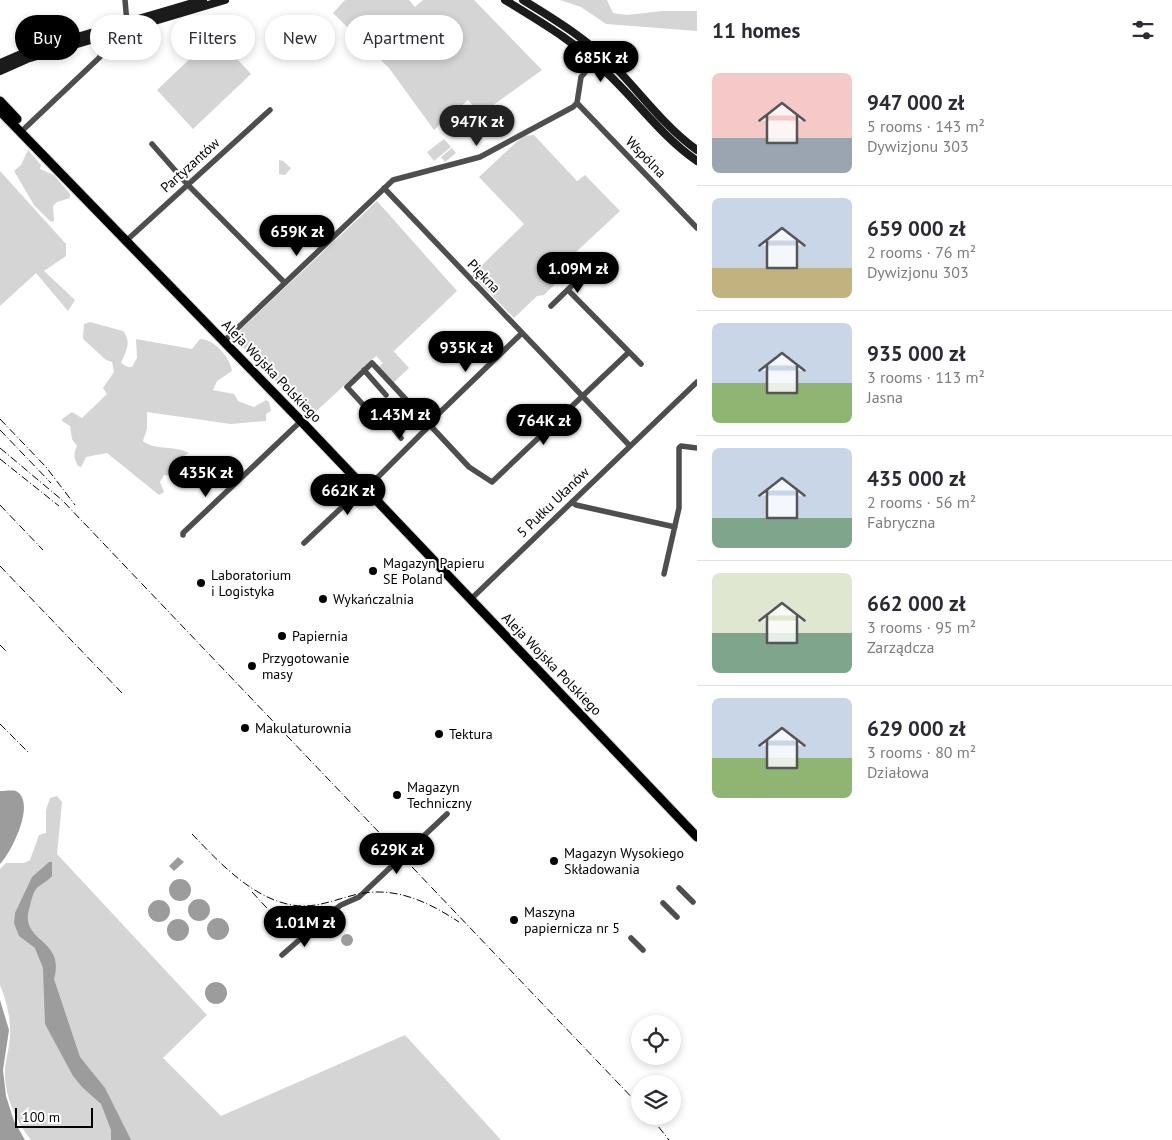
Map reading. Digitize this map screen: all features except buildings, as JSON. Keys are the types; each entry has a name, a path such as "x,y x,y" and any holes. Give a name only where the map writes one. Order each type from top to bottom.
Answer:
{"main road":[{"path":"151,15 203,0"},
{"path":"161,19 225,0"},
{"path":"505,0 558,33 595,61 674,143 697,161"},
{"path":"523,0 568,28 602,55 680,136 697,150"},
{"path":"0,63 26,52 90,33"},
{"path":"0,71 18,62 90,41"},
{"name":"Aleja Wojska Polskiego","path":"0,101 26,128 54,164"},
{"name":"Aleja Wojska Polskiego","path":"0,111 54,164 366,488 697,837"}],"street":[{"path":"125,0 126,15"},
{"path":"26,128 97,60"},
{"path":"224,341 393,180 480,157 577,103 581,77 595,61"},
{"name":"Wspólna","path":"577,103 697,228"},
{"name":"Partyzantów","path":"127,240 270,110"},
{"path":"152,144 188,184 285,283"},
{"name":"Piękna","path":"384,188 630,446"},
{"path":"551,306 590,268"},
{"path":"568,290 641,364"},
{"path":"304,542 366,488 429,426 431,421 522,333"},
{"path":"368,410 347,388 372,363 469,468 492,482 629,352"},
{"path":"364,370 386,395"},
{"name":"5 Pułku Ułanów","path":"471,599 697,382"},
{"path":"401,438 384,418 404,399"},
{"path":"183,535 183,532 301,421"},
{"path":"664,574 679,504 679,448 681,446 697,448"},
{"path":"572,502 576,505 674,527"},
{"path":"282,955 330,913 341,905 359,897 446,814"},
{"path":"679,888 693,902"},
{"path":"663,903 677,917"},
{"path":"631,938 642,950"}],"shaded area":[{"path":"345,0 409,0 415,7 423,0 474,0 542,70 481,114 468,100 434,130 389,68 381,60 463,60 463,15 345,15 345,25 333,13"},
{"path":"560,0 607,0 613,13 627,15 662,11 697,11 697,31 606,24 581,7"},
{"path":"189,60 238,60 251,74 193,129 157,90"},
{"path":"534,135 577,181 585,175 620,211 576,252 582,258 544,295 537,296 514,318 472,275 524,224 479,177 523,136"},
{"path":"444,139 451,147 434,161 427,152"},
{"path":"452,148 456,153 445,162 441,157"},
{"path":"28,150 41,165 40,169 54,175 70,194 70,198 57,202 53,206 54,221 51,222 34,205 14,171 21,165"},
{"path":"279,160 291,168 285,175 279,174"},
{"path":"0,171 66,244 66,256 44,271 75,300 68,311 36,273 0,306"},
{"path":"377,201 457,291 394,351 389,346 409,368 393,383 379,367 383,363 376,356 310,417 238,342 241,329"},
{"path":"90,322 123,331 128,343 121,363 128,367 132,367 137,358 136,339 192,349 200,339 211,342 225,355 232,371 217,381 213,390 234,394 238,401 254,407 266,400 269,402 271,411 266,414 266,421 231,424 147,412 147,429 143,441 153,446 178,449 189,453 180,458 180,462 188,467 190,479 164,475 160,482 164,492 159,495 107,453 86,457 81,467 78,466 75,456 77,446 72,439 70,426 62,421 62,419 72,412 82,418 107,394 103,388 114,372 112,362 106,360 83,339 84,324"},
{"path":"0,791 16,791 22,797 24,806 20,828 10,850 0,864"},
{"path":"57,796 62,802 57,854 207,1015 163,1058 221,1116 405,1035 501,1140 31,1140 15,1115 6,1089 5,1069 10,1030 7,1007 0,985 0,869 6,863 24,863 30,860 39,835 46,833 46,810 50,798"},
{"path":"178,857 184,862 174,871 169,866"},
{"path":"49,862 52,862 52,876 37,888 33,894 28,918 30,927 53,955 56,965 54,979 80,1057 105,1088 131,1140 111,1140 111,1130 101,1104 73,1076 45,1024 43,968 35,948 19,936 14,923 15,913 32,877"},
{"path":"180,879 188,882 191,890 188,898 180,901 172,898 169,890 172,882"},
{"path":"199,899 207,902 210,910 207,918 199,921 191,918 188,910 191,902"},
{"path":"159,900 167,903 170,911 167,919 159,922 151,919 148,911 151,903"},
{"path":"218,918 226,921 229,929 226,937 218,940 210,937 207,929 210,921"},
{"path":"178,919 186,922 189,930 186,938 178,941 170,938 167,930 170,922"},
{"path":"332,922 336,922 340,928 336,934 332,934 328,930 328,926"},
{"path":"345,934 349,934 353,940 349,946 345,946 341,942 341,938"},
{"path":"216,982 224,985 227,993 224,1001 216,1004 208,1001 205,993 208,985"},
{"path":"0,1000 9,1030 3,1070 6,1096 14,1121 25,1140 0,1140"}],"railway":[{"path":"0,419 46,467 75,505"},
{"path":"0,430 51,483"},
{"path":"0,448 62,500 631,1097"},
{"path":"0,459 59,506"},
{"path":"0,505 43,550"},
{"path":"0,566 122,693"},
{"path":"0,645 6,651"},
{"path":"0,724 29,753"},
{"path":"192,834 235,876 273,900 296,906 304,906 321,904 368,892 382,892 409,897 422,902 459,922"},
{"path":"252,892 293,936"},
{"path":"657,1125 669,1140"}],"place":[{"name":"Magazyn Papieru SE Poland","path":"373,571"},
{"name":"Laboratorium i Logistyka","path":"201,583"},
{"name":"Wykańczalnia","path":"323,599"},
{"name":"Papiernia","path":"282,636"},
{"name":"Przygotowanie masy","path":"252,666"},
{"name":"Makulaturownia","path":"245,728"},
{"name":"Tektura","path":"439,734"},
{"name":"Magazyn Techniczny","path":"397,795"},
{"name":"Magazyn Wysokiego Składowania","path":"554,861"},
{"name":"Maszyna papiernicza nr 5","path":"514,920"}]}
